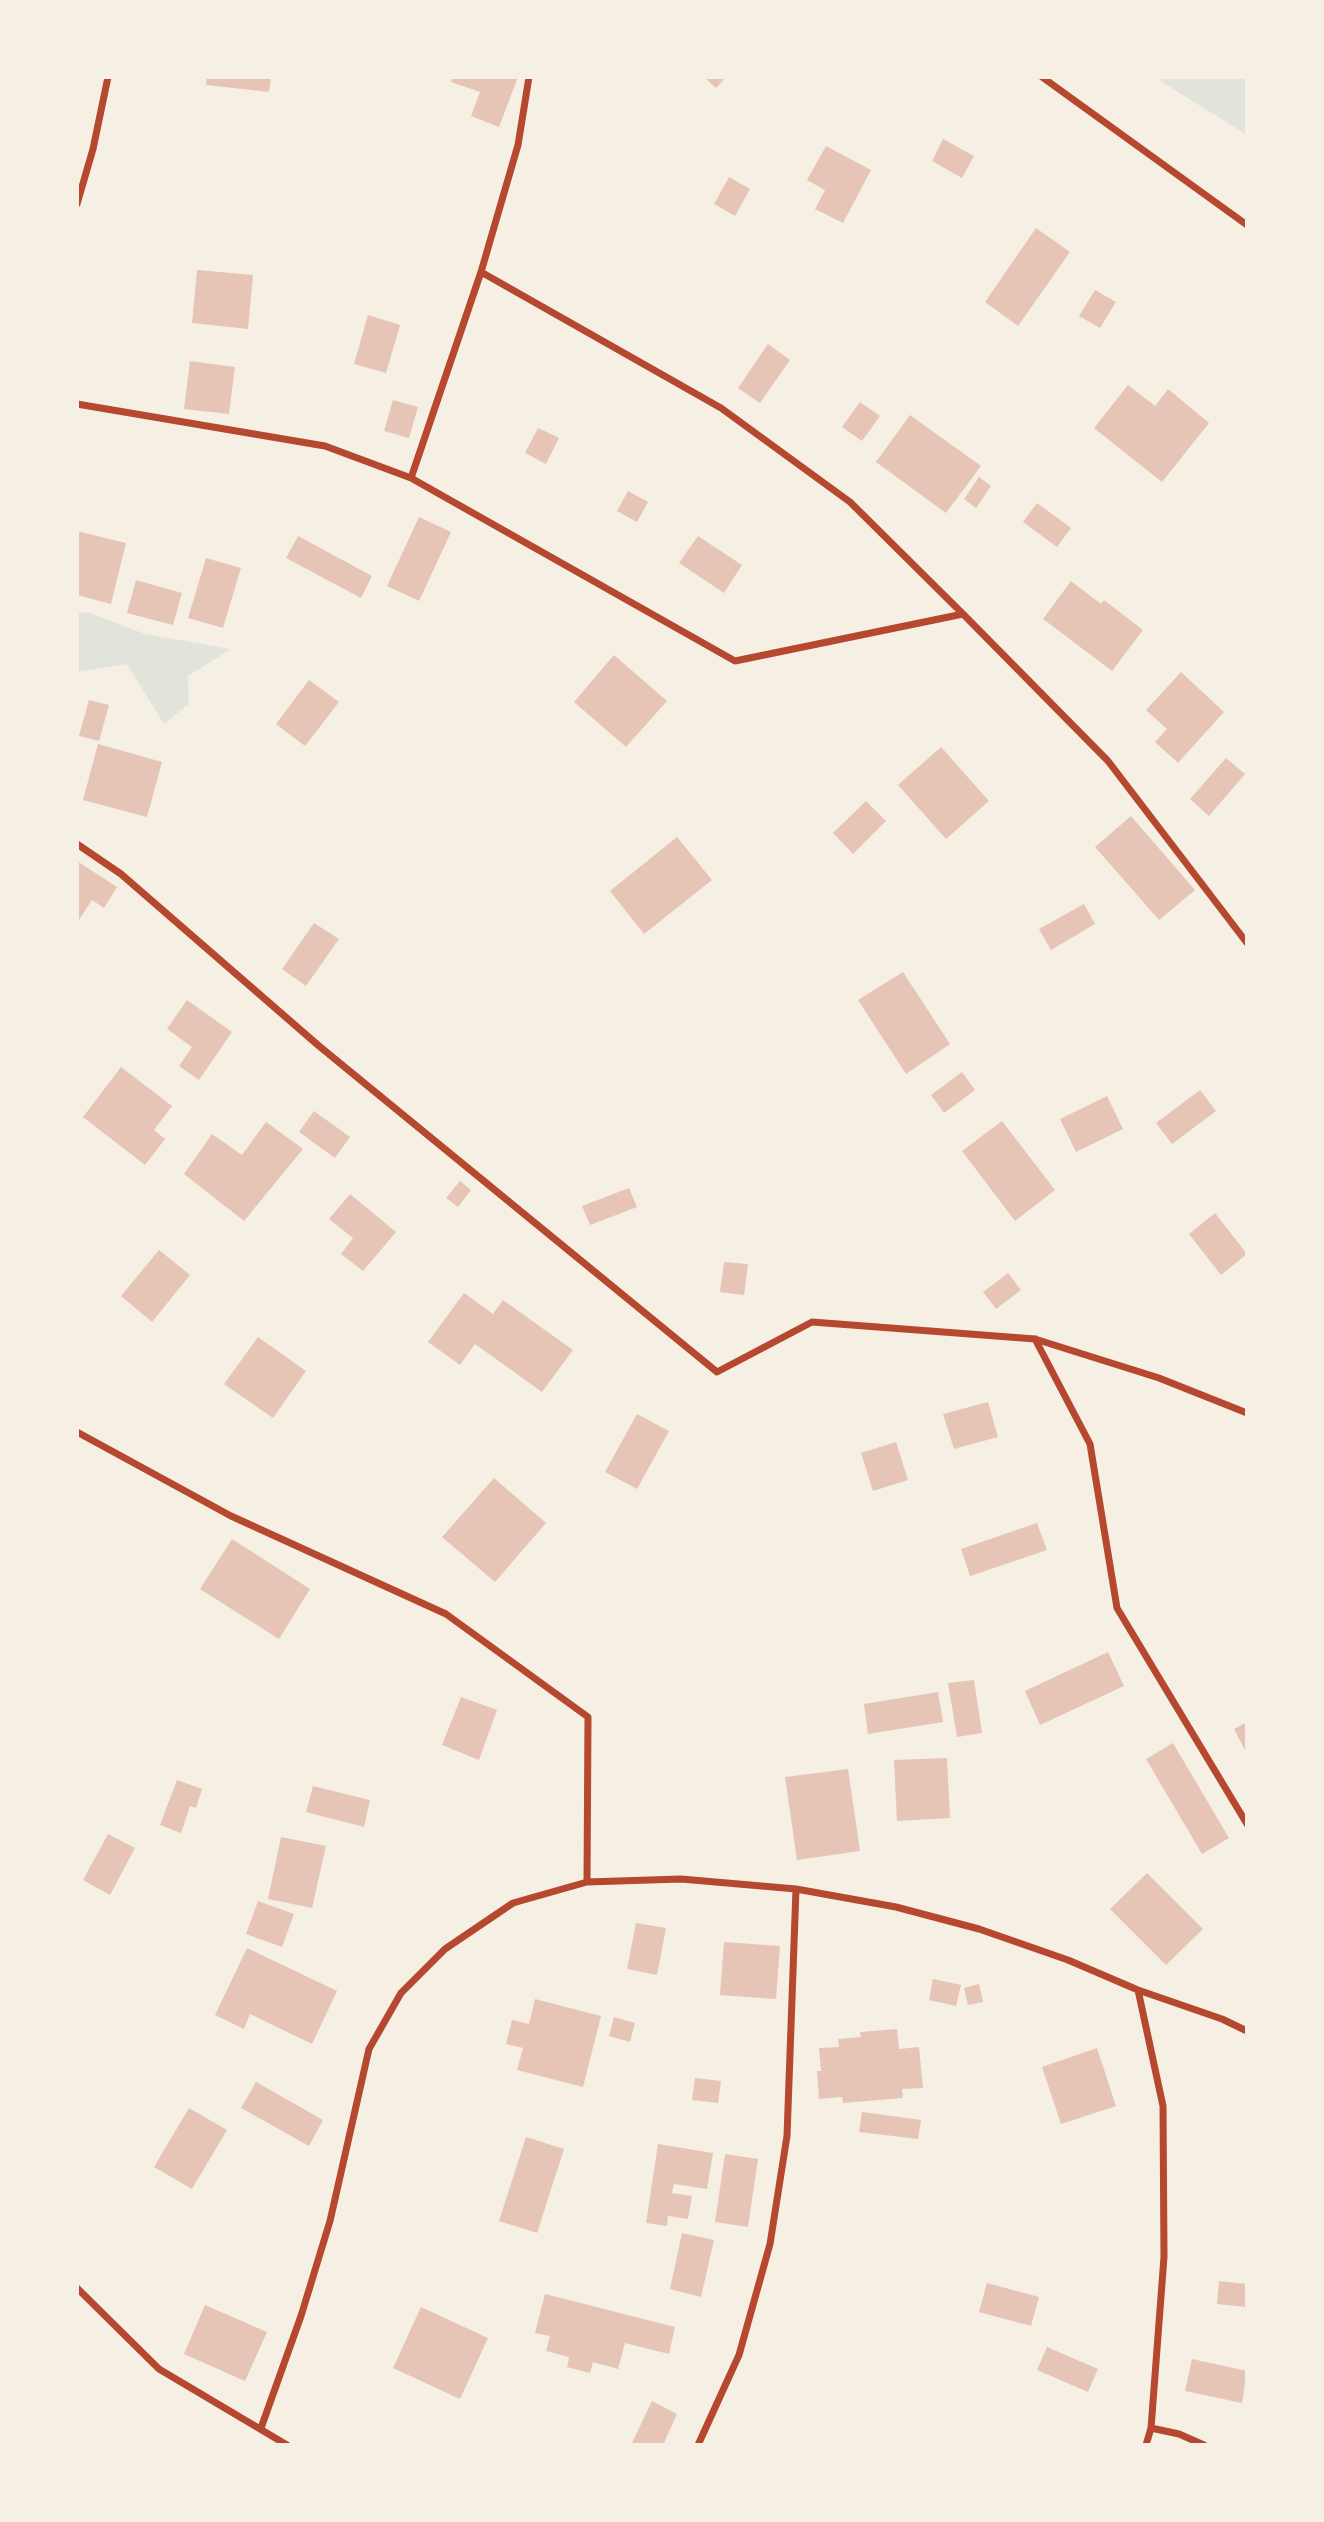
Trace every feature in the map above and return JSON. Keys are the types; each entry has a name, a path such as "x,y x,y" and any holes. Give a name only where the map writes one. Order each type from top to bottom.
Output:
{"street":[{"path":"77,204 93,149 108,77"},
{"path":"411,478 481,272 518,145 529,77"},
{"path":"1042,77 1247,225"},
{"path":"481,272 721,408 850,502 1108,761 1247,943"},
{"path":"77,404 325,446 411,478 735,661 963,614"},
{"path":"77,844 121,874 330,1055 717,1373 812,1322 1035,1339 1158,1378 1247,1413"},
{"path":"1035,1339 1090,1444 1117,1608 1247,1824"},
{"path":"77,1432 232,1516 446,1614 588,1717 587,1882"},
{"path":"261,2428 302,2316 330,2221 369,2049 401,1993 445,1948 513,1903 587,1882 681,1879 796,1889 896,1907 979,1929 1068,1960 1247,2031"},
{"path":"698,2445 739,2355 770,2244 787,2136 796,1889"},
{"path":"1138,1990 1163,2106 1164,2256 1151,2428 1146,2445"},
{"path":"77,2288 159,2370 287,2445"},
{"path":"1151,2428 1179,2434 1204,2445"}],"shaded area":[{"path":"1154,77 1247,77 1247,135"},
{"path":"77,612 90,613 145,634 231,649 188,676 189,704 164,724 127,664 77,672"}],"building":[{"path":"207,77 271,77 269,92 206,85"},
{"path":"453,77 518,77 499,127 471,116 480,92 451,82"},
{"path":"704,77 726,77 716,88"},
{"path":"943,139 974,156 962,178 932,161"},
{"path":"826,146 871,170 843,223 815,209 825,190 807,180"},
{"path":"729,177 750,189 735,216 714,204"},
{"path":"1036,228 1070,252 1018,326 985,302"},
{"path":"197,270 253,275 248,329 192,323"},
{"path":"1095,290 1116,302 1100,328 1079,316"},
{"path":"368,315 400,325 386,373 354,364"},
{"path":"768,344 790,360 760,403 738,388"},
{"path":"190,361 235,367 229,414 184,409"},
{"path":"1128,385 1155,406 1168,389 1209,423 1162,482 1094,428"},
{"path":"393,400 418,407 409,438 384,431"},
{"path":"860,402 880,416 862,441 842,427"},
{"path":"910,415 981,466 946,513 876,462"},
{"path":"538,428 559,438 546,464 525,453"},
{"path":"979,477 991,486 976,508 964,499"},
{"path":"628,491 648,502 637,522 617,511"},
{"path":"1037,503 1071,528 1057,547 1023,522"},
{"path":"419,517 451,532 419,601 387,586"},
{"path":"77,531 126,543 111,604 77,595"},
{"path":"298,536 372,576 361,598 286,558"},
{"path":"698,536 742,565 724,593 679,563"},
{"path":"206,558 241,568 223,628 188,618"},
{"path":"136,580 182,593 173,625 127,613"},
{"path":"1071,581 1101,604 1104,600 1143,630 1112,671 1043,619"},
{"path":"614,655 667,701 626,747 574,702"},
{"path":"1181,672 1224,712 1178,763 1155,742 1167,729 1146,710"},
{"path":"309,680 339,702 305,746 276,724"},
{"path":"89,700 109,705 99,741 79,736"},
{"path":"98,744 162,762 147,817 83,800"},
{"path":"941,747 989,801 946,839 898,785"},
{"path":"1226,758 1245,774 1209,816 1190,799"},
{"path":"866,801 886,821 853,854 833,833"},
{"path":"1131,816 1195,890 1159,920 1095,847"},
{"path":"677,837 712,880 644,934 610,891"},
{"path":"77,861 117,887 104,908 92,900 77,923"},
{"path":"1084,904 1095,924 1051,950 1039,929"},
{"path":"314,923 339,939 306,986 282,969"},
{"path":"903,972 950,1044 906,1074 858,1000"},
{"path":"187,1000 232,1032 199,1080 179,1066 192,1047 167,1029"},
{"path":"121,1067 172,1106 154,1130 165,1139 145,1165 83,1117"},
{"path":"962,1072 975,1090 944,1113 931,1095"},
{"path":"1200,1090 1216,1111 1172,1144 1156,1123"},
{"path":"1107,1096 1123,1129 1076,1152 1060,1119"},
{"path":"314,1111 350,1137 335,1158 299,1132"},
{"path":"1002,1121 1055,1190 1015,1221 962,1151"},
{"path":"266,1122 303,1149 244,1221 184,1174 212,1134 242,1155"},
{"path":"460,1181 471,1190 458,1207 446,1198"},
{"path":"629,1188 637,1207 590,1225 582,1206"},
{"path":"350,1194 396,1232 363,1271 341,1254 353,1238 329,1219"},
{"path":"1215,1213 1247,1254 1221,1275 1189,1234"},
{"path":"159,1250 190,1275 152,1322 121,1296"},
{"path":"724,1262 748,1264 744,1295 720,1292"},
{"path":"1008,1273 1021,1290 996,1309 983,1292"},
{"path":"464,1293 493,1314 503,1300 573,1350 542,1392 475,1344 460,1365 428,1342"},
{"path":"258,1337 306,1371 273,1418 224,1384"},
{"path":"988,1402 998,1437 954,1449 943,1414"},
{"path":"637,1414 669,1431 637,1489 605,1472"},
{"path":"896,1442 908,1480 873,1491 861,1453"},
{"path":"494,1478 546,1523 495,1582 442,1537"},
{"path":"1037,1523 1047,1550 970,1576 961,1549"},
{"path":"232,1539 310,1589 279,1639 200,1589"},
{"path":"1108,1652 1124,1686 1040,1725 1025,1691"},
{"path":"974,1680 982,1733 957,1737 948,1683"},
{"path":"938,1692 943,1722 868,1734 864,1704"},
{"path":"461,1697 497,1710 479,1760 442,1745"},
{"path":"1247,1722 1247,1754 1234,1729"},
{"path":"1173,1743 1229,1838 1202,1854 1146,1759"},
{"path":"947,1758 950,1818 897,1821 894,1760"},
{"path":"848,1769 860,1851 797,1860 785,1777"},
{"path":"177,1780 202,1789 196,1808 190,1806 181,1833 160,1825"},
{"path":"313,1786 370,1800 364,1827 306,1812"},
{"path":"108,1834 135,1848 110,1895 83,1880"},
{"path":"281,1837 326,1846 312,1908 268,1899"},
{"path":"1147,1873 1203,1929 1166,1965 1110,1909"},
{"path":"258,1901 294,1914 282,1947 246,1934"},
{"path":"636,1923 666,1928 657,1975 627,1969"},
{"path":"724,1942 780,1946 776,1999 720,1995"},
{"path":"247,1948 337,1991 312,2044 250,2014 244,2029 215,2015"},
{"path":"933,1979 961,1985 956,2006 929,2000"},
{"path":"979,1984 983,2002 968,2005 964,1988"},
{"path":"535,1999 601,2016 583,2087 517,2070 523,2048 506,2044 512,2020 529,2024"},
{"path":"614,2017 635,2023 630,2042 609,2036"},
{"path":"897,2029 899,2049 919,2047 923,2088 902,2089 903,2098 843,2103 842,2097 819,2099 819,2048 839,2047 838,2039 861,2037 860,2032"},
{"path":"1097,2048 1116,2106 1061,2124 1042,2067"},
{"path":"695,2078 721,2081 718,2103 692,2100"},
{"path":"256,2082 323,2120 309,2146 241,2108"},
{"path":"189,2108 227,2130 192,2189 154,2167"},
{"path":"862,2112 921,2120 918,2139 859,2132"},
{"path":"526,2137 564,2149 537,2233 499,2221"},
{"path":"658,2144 713,2153 707,2189 674,2184 672,2193 692,2196 688,2219 668,2216 667,2226 646,2223"},
{"path":"725,2154 758,2159 748,2227 715,2222"},
{"path":"682,2233 714,2240 701,2297 670,2289"},
{"path":"1219,2281 1247,2284 1245,2307 1217,2304"},
{"path":"987,2283 1039,2297 1031,2326 979,2312"},
{"path":"545,2294 675,2327 669,2354 625,2343 618,2369 593,2362 590,2373 567,2367 569,2357 546,2351 550,2336 535,2333"},
{"path":"205,2305 267,2332 245,2381 184,2354"},
{"path":"421,2307 488,2338 460,2399 393,2368"},
{"path":"1047,2347 1098,2369 1088,2392 1037,2370"},
{"path":"1192,2359 1247,2371 1242,2403 1185,2391"},
{"path":"652,2401 677,2414 663,2445 631,2445"}]}
